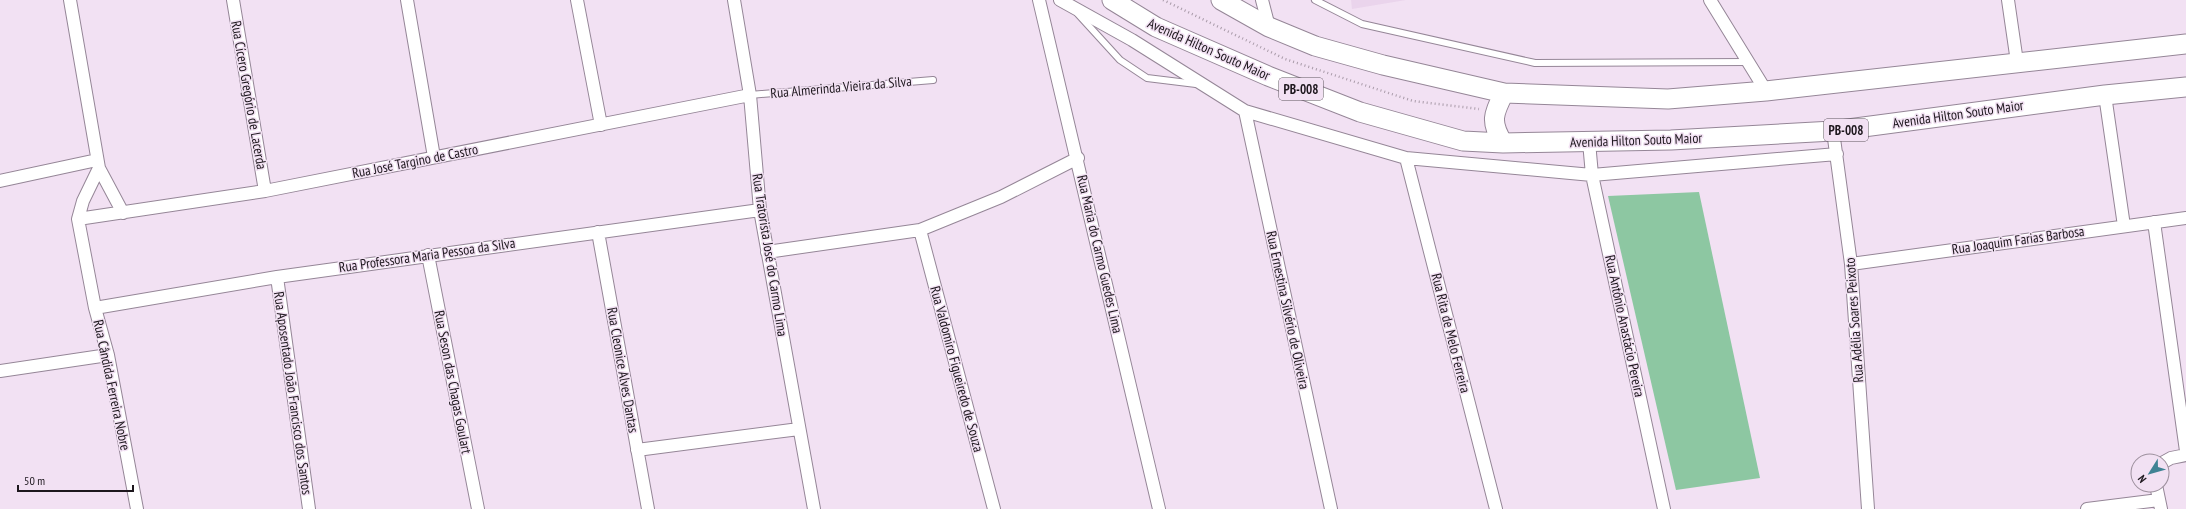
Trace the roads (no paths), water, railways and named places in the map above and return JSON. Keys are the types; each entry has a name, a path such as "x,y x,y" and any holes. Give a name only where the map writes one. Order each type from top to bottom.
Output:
{"main road":[{"name":"Avenida Hilton Souto Maior","path":"1112,0 1156,27 1268,76 1360,112 1463,141 1503,143 1671,140 1833,131 2105,94 2186,87"},
{"path":"1221,0 1269,27 1315,46 1383,65 1504,93 1668,99 1766,91 2186,44"},
{"path":"1503,143 1494,124 1497,107 1504,93"}],"street":[{"path":"70,0 98,164 123,213"},
{"name":"Rua Cícero Gregório de Lacerda","path":"233,0 265,191"},
{"path":"407,0 434,157"},
{"path":"577,0 601,125"},
{"name":"Rua Tratorista José do Carmo Lima","path":"734,0 750,95 760,210 814,509"},
{"name":"Rua Maria do Carmo Guedes Lima","path":"1040,0 1159,509"},
{"name":"Avenida Hilton Souto Maior","path":"1060,0 1132,40 1245,111 1406,158 1592,175 1837,154"},
{"path":"1262,0 1269,27"},
{"path":"1710,0 1766,91"},
{"path":"2008,0 2017,62"},
{"path":"2105,94 2124,226"},
{"name":"Rua José Targino de Castro","path":"78,218 123,213 265,191 750,95"},
{"name":"Rua Ernestina Silvério de Oliveira","path":"1245,111 1331,509"},
{"name":"Rua Adélia Soares Peixoto","path":"1833,131 1851,264 1868,509"},
{"name":"Rua Antônio Anastácio Pereira","path":"1588,142 1592,175 1664,509"},
{"path":"767,252 920,230 1001,196 1078,158"},
{"name":"Rua Rita de Melo Ferreira","path":"1406,158 1496,509"},
{"path":"0,180 98,164"},
{"path":"78,218 83,201 98,164"},
{"name":"Rua Professora Maria Pessoa da Silva","path":"95,308 277,277 760,210"},
{"name":"Rua Cândida Ferreira Nobre","path":"78,218 95,308 108,355 137,509"},
{"name":"Rua Joaquim Farias Barbosa","path":"1851,264 2186,218"},
{"path":"2154,222 2186,451"},
{"name":"Rua Valdomiro Figueiredo de Souza","path":"920,230 994,509"},
{"name":"Rua Cleonice Alves Dantas","path":"598,232 648,509"},
{"name":"Rua Seson das Chagas Goulart","path":"428,255 478,509"},
{"name":"Rua Aposentado João Francisco dos Santos","path":"277,277 309,509"},
{"path":"0,371 108,355"},
{"path":"637,450 800,429"},
{"path":"2170,459 2186,455"},
{"path":"2087,509 2160,504 2158,493"}],"lane":[{"path":"1315,0 1362,24 1535,63 1748,62"},
{"path":"1071,6 1120,60 1147,78 1204,85"},
{"name":"Rua Almerinda Vieira da Silva","path":"750,95 933,80"}]}
